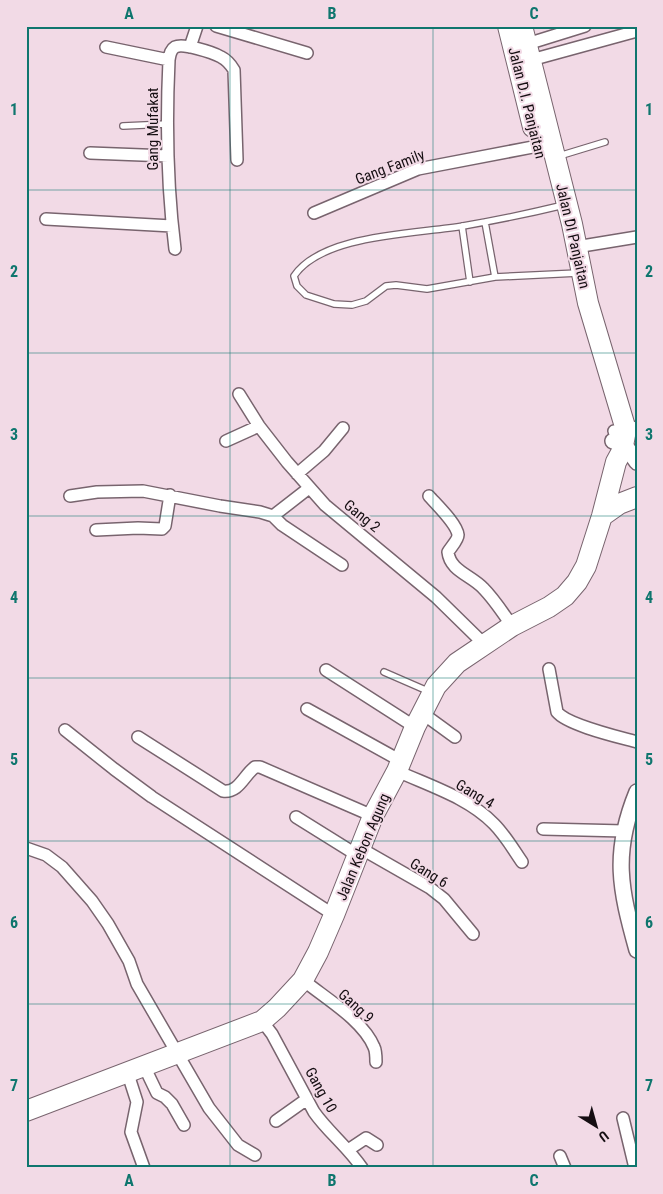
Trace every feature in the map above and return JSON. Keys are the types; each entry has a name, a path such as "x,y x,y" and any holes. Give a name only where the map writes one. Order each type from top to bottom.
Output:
{"highway":[{"name":"Jalan D.I. Panjaitan","path":"508,26 530,86 538,146 560,206 575,274"},
{"name":"Jalan DI Panjaitan","path":"527,43 530,86 554,158 560,206 576,247 575,274 588,303 622,439"},
{"name":"Jalan Kebon Agung","path":"26,1111 262,1020 277,1008 303,980 334,915 373,816 399,766 418,720 432,693 457,663 512,626 549,607 565,596 578,582 586,566 602,516 622,439"},
{"path":"602,516 620,504 637,498"}],"main road":[{"path":"622,439 637,462"},
{"path":"637,792 624,831 620,859 622,894 631,907 637,950"}],"street":[{"path":"190,47 197,26"},
{"path":"216,26 306,53"},
{"path":"527,43 585,26"},
{"path":"527,43 637,32"},
{"path":"106,47 169,60 170,52 173,48 178,46 190,47 221,57 230,63 234,70 237,160"},
{"name":"Gang Mufakat","path":"169,60 168,156 175,249"},
{"name":"Gang Family","path":"314,213 418,170 538,146"},
{"path":"90,152 168,156"},
{"path":"46,219 172,226"},
{"path":"576,247 637,237"},
{"name":"Gang 2","path":"239,394 259,426 297,474 337,517 436,597 484,644"},
{"path":"226,441 259,426"},
{"path":"297,474 324,451 343,428"},
{"path":"273,516 309,488"},
{"path":"70,496 97,492 143,491 273,516 282,525 342,565"},
{"path":"96,530 162,529 165,526 170,495"},
{"path":"429,496 451,521 458,533 458,537 448,552 449,558 461,573 471,577 485,590 512,626"},
{"path":"549,668 556,712 559,715 576,724 637,742"},
{"path":"326,670 418,720 455,737"},
{"name":"Gang 4","path":"307,709 399,766 482,813 495,825 522,862"},
{"path":"65,730 152,797 334,915"},
{"path":"138,737 223,791 233,790 238,787 250,771 255,767 260,767 373,816"},
{"name":"Gang 6","path":"296,817 358,852 430,888 457,909 473,934"},
{"path":"543,829 624,831"},
{"path":"26,848 46,855 62,867 92,901 108,924 129,961 137,984 209,1108 238,1145 255,1155"},
{"name":"Gang 9","path":"303,980 350,1016 365,1033 374,1048 376,1062"},
{"name":"Gang 10","path":"262,1020 272,1034 306,1099 322,1123 362,1168"},
{"path":"135,1068 156,1093 168,1098 184,1125"},
{"path":"135,1068 137,1102 131,1132 144,1168"},
{"path":"276,1121 306,1099"},
{"path":"623,1118 635,1168"},
{"path":"348,1150 366,1138 377,1145"},
{"path":"560,1156 564,1168"}],"lane":[{"path":"123,126 168,124"},
{"path":"554,158 605,142"},
{"path":"560,206 462,226 360,240 306,262 294,276 297,286 306,295 334,304 352,306 366,301 386,286 396,285 427,289 495,277 575,274"},
{"path":"485,222 495,277"},
{"path":"462,226 470,282"},
{"path":"384,672 432,693"}]}
